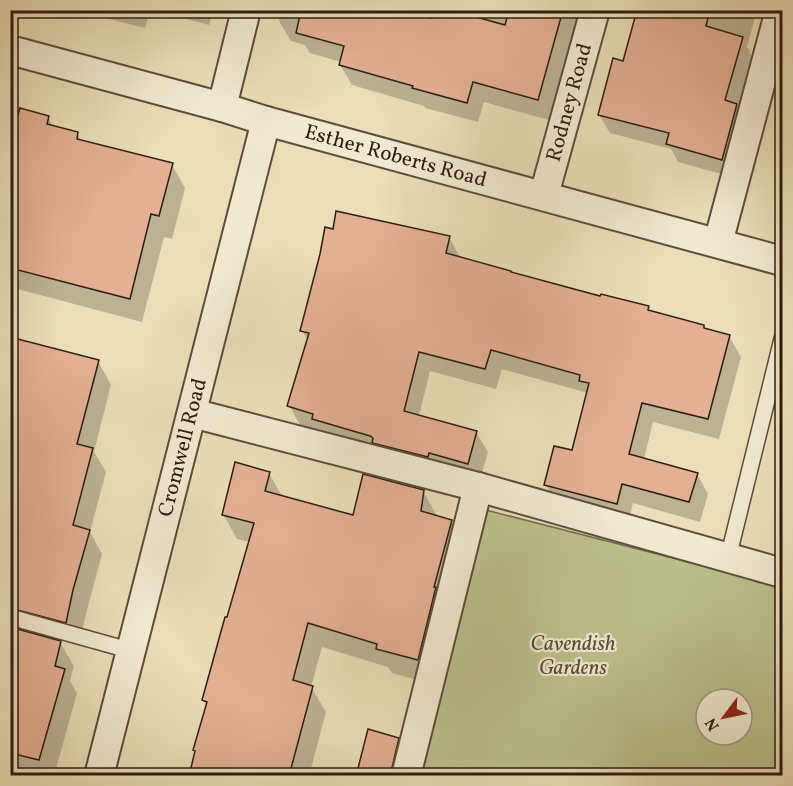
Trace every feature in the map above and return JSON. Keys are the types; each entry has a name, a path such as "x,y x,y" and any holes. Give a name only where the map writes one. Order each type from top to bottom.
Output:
{"street":[{"path":"222,107 246,10"},
{"name":"Rodney Road","path":"544,195 595,10"},
{"path":"718,243 780,10"},
{"name":"Esther Roberts Road","path":"10,50 783,261"},
{"name":"Cromwell Road","path":"99,776 266,121"},
{"path":"192,413 478,487 783,573"},
{"path":"406,776 478,487"}],"lane":[{"path":"728,558 783,339"},
{"path":"10,617 132,651"}],"green space":[{"name":"Cavendish Gardens","path":"486,510 782,586 782,775 419,776"}],"building":[{"path":"301,10 400,10 431,18 433,10 451,10 505,25 509,10 563,10 538,100 473,82 467,103 339,65 344,46 296,33"},
{"path":"637,10 710,10 706,26 743,37 725,100 737,104 722,160 666,144 669,133 598,115 613,58 623,61"},
{"path":"20,108 49,116 47,124 78,132 77,139 173,163 159,216 151,214 130,299 10,268 10,143"},
{"path":"336,211 450,236 446,253 600,296 601,294 649,306 648,310 704,325 704,328 730,335 708,419 642,403 629,454 698,473 689,502 622,484 617,504 544,485 554,446 572,450 589,383 579,381 580,375 491,350 485,369 419,352 404,411 477,431 468,464 429,453 428,457 372,443 373,438 370,436 312,419 313,414 287,406 309,333 300,331 325,227 333,229"},
{"path":"10,337 99,360 77,444 93,448 73,525 90,530 66,623 10,608"},
{"path":"235,462 270,472 265,491 353,515 363,474 424,490 421,511 452,520 418,660 376,649 377,644 308,623 293,680 313,686 289,776 189,776 195,751 193,750 207,702 202,700 254,523 222,515"},
{"path":"10,627 61,641 55,666 65,669 39,760 10,753"},
{"path":"368,729 399,738 390,776 356,776"}]}
